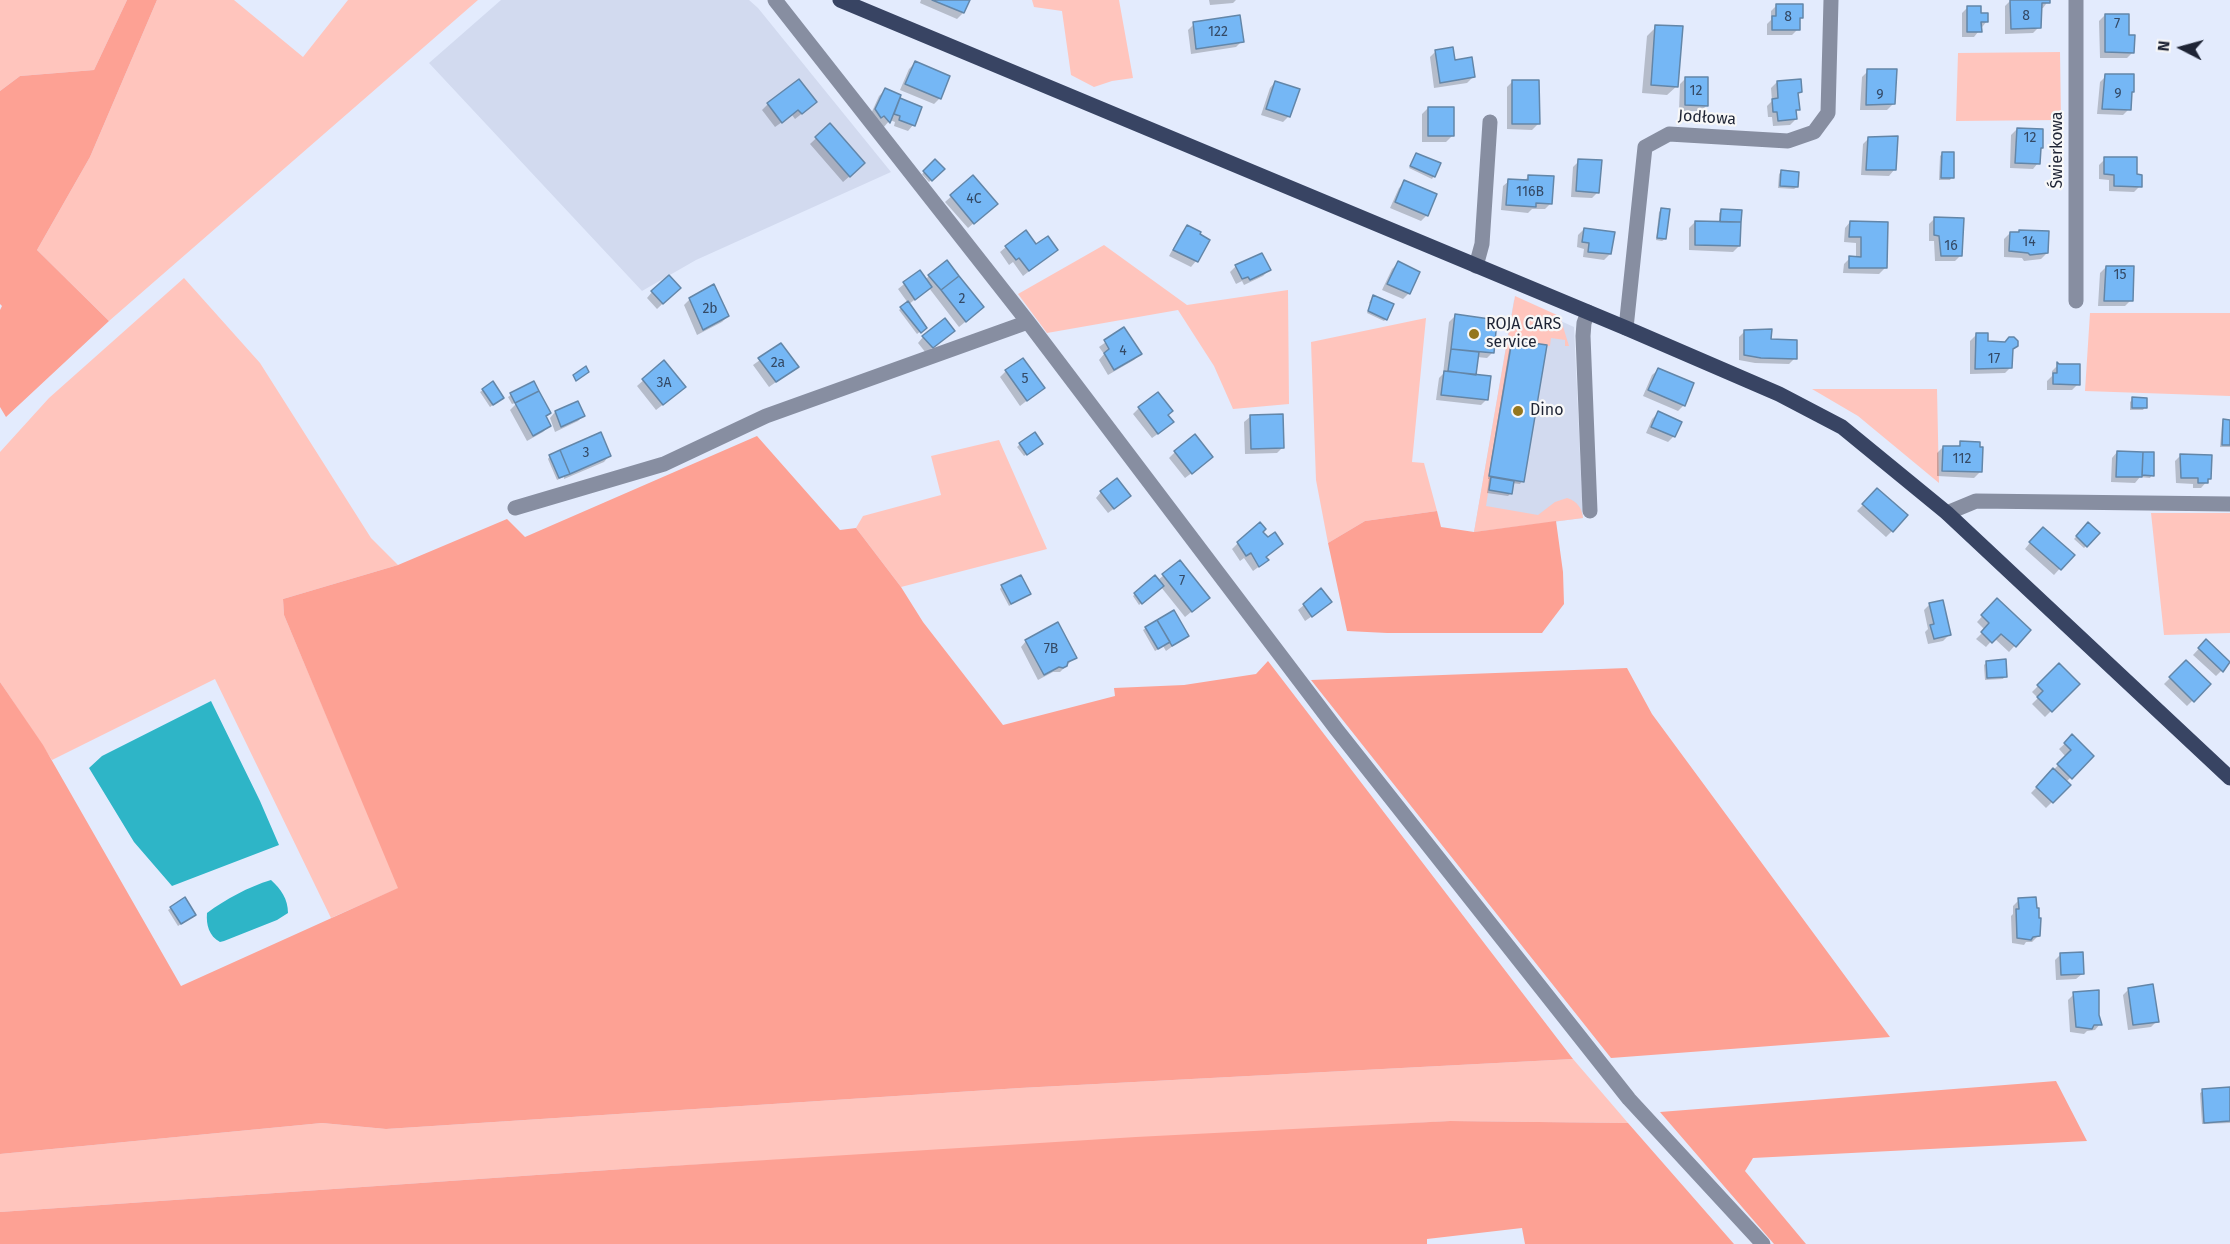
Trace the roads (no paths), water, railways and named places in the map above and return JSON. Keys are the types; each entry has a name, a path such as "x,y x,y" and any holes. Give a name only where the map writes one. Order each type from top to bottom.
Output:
{"main road":[{"path":"840,0 1626,328 1779,394 1842,427 1947,513 2230,778"}],"street":[{"path":"775,0 1029,322 1337,730 1614,1081 1763,1244"},
{"name":"Jodłowa","path":"1626,328 1645,147 1669,134 1788,141 1814,132 1828,113 1831,0"},
{"name":"Świerkowa","path":"2076,0 2076,301"},
{"path":"1476,266 1482,244 1490,122"},
{"path":"1588,312 1584,322 1583,336 1590,511"},
{"path":"514,508 664,464 766,416 1029,322"},
{"path":"1947,513 1976,501 2230,504"}],"water":[{"path":"211,701 279,845 172,886 134,842 89,768 102,756"},
{"path":"271,880 283,895 288,913 277,920 224,941 220,942 213,937 207,922 207,913 238,894"}],"place":[{"name":"ROJA CARS service","path":"1474,334"},
{"name":"Dino","path":"1518,411"}]}
